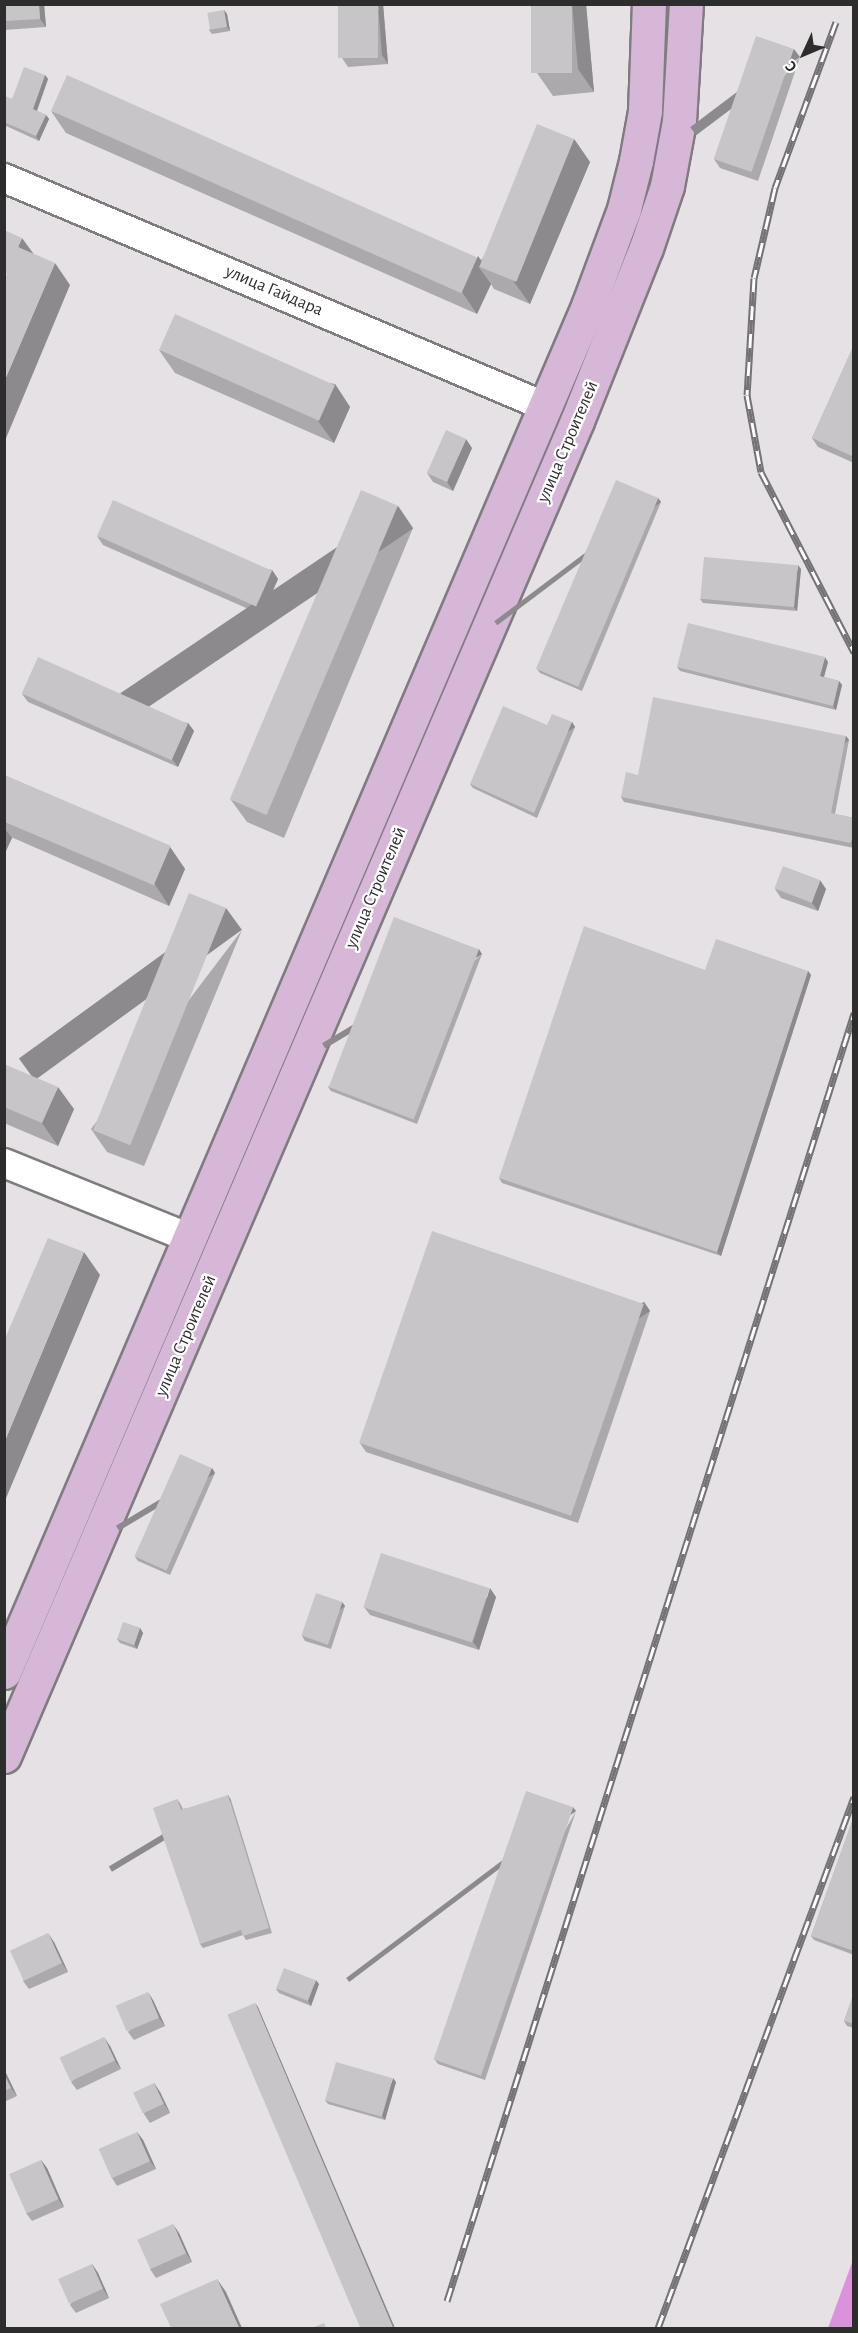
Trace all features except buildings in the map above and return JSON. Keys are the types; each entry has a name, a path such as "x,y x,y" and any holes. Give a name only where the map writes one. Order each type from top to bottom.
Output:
{"main road":[{"name":"улица Строителей","path":"4,1756 14,1678 50,1567 192,1239 390,767 588,306 624,209 645,111 650,4"},
{"name":"улица Строителей","path":"14,1678 81,1580 577,421 667,186 680,121 686,4"},
{"path":"544,406 577,421"},
{"path":"390,767 422,780"},
{"path":"192,1239 222,1252"},
{"path":"50,1567 81,1580"}],"street":[{"name":"улица Гайдара","path":"4,178 544,406"},
{"path":"4,1163 192,1239"}],"shaded area":[{"path":"853,2260 853,2328 828,2328"}],"railway":[{"path":"836,22 775,188 754,278 747,395 761,472 854,652"},
{"path":"447,2301 854,1013"},
{"path":"658,2328 854,1797"}]}
